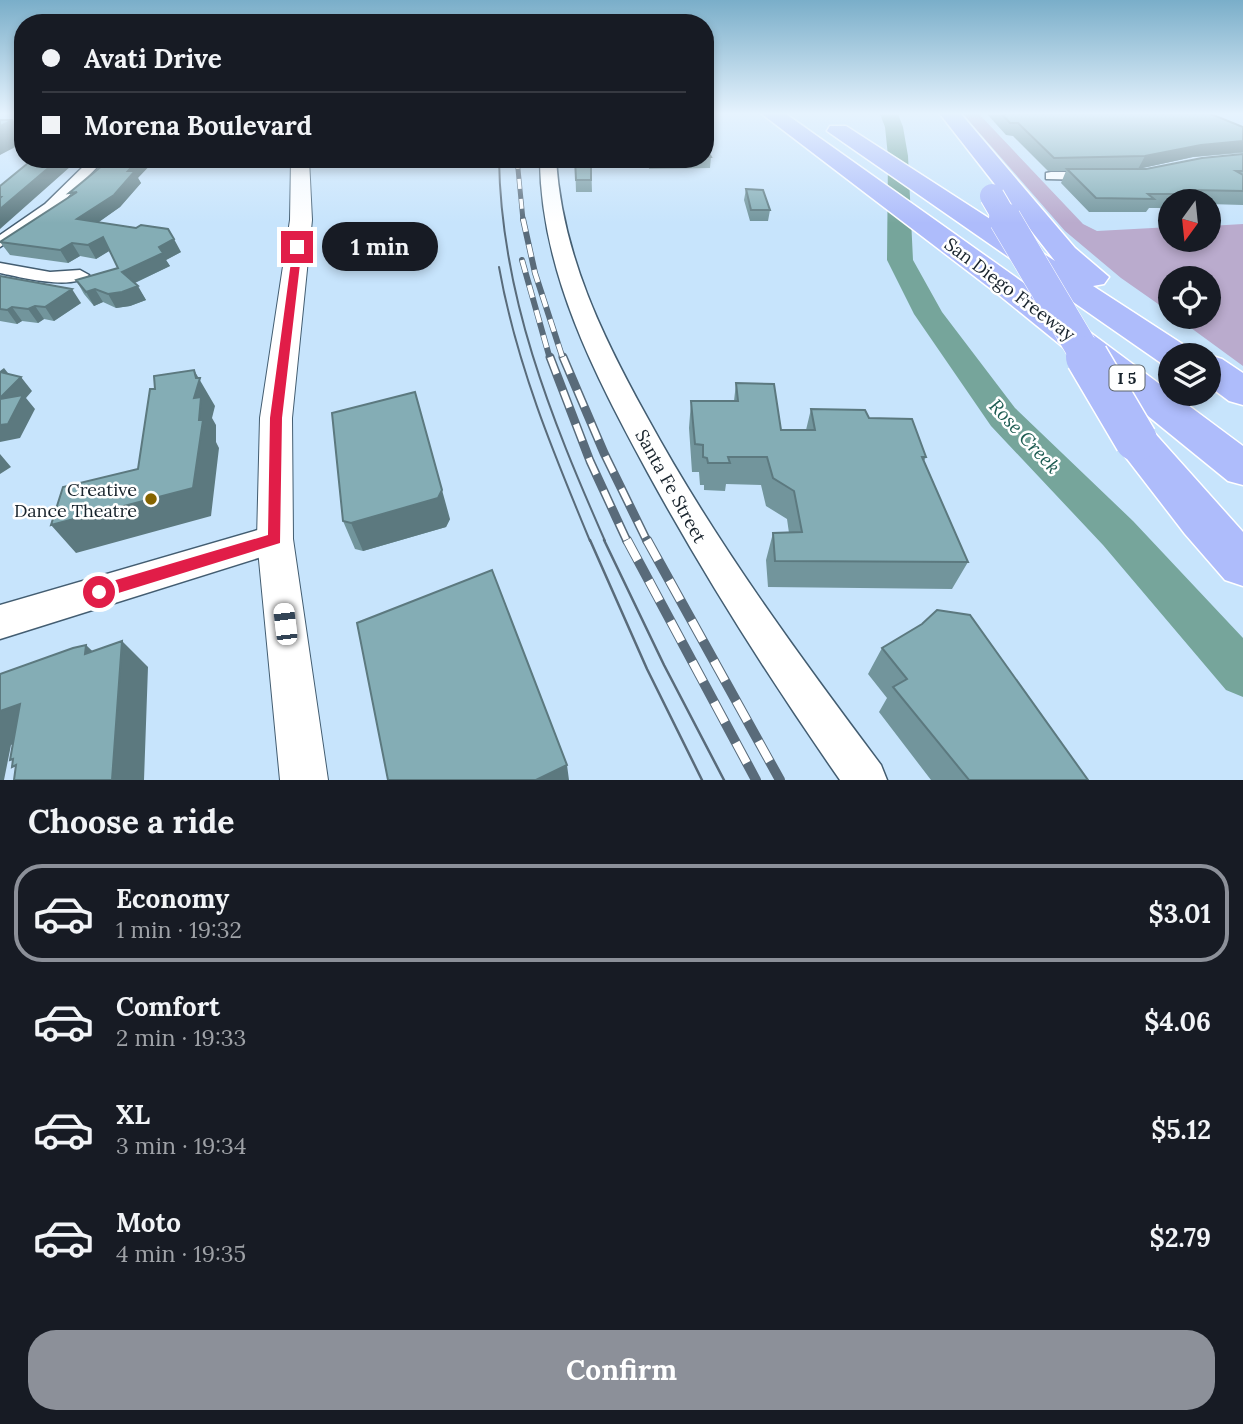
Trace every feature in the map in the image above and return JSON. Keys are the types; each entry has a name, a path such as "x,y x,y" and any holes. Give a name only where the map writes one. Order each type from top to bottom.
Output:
{"highway":[{"name":"San Diego Freeway","path":"823,150 1010,288 1243,469"},
{"name":"San Diego Freeway","path":"867,150 1158,344"},
{"path":"959,150 992,196 1136,440 1202,522 1243,565"},
{"path":"980,150 1064,254 1179,343"},
{"path":"1221,375 1243,391"},
{"path":"1221,387 1243,402"}],"main road":[{"path":"300,168 300,220 276,418 275,539 304,780"}],"street":[{"path":"0,242 50,207 90,168"},
{"name":"Santa Fe Street","path":"548,168 550,198 565,267 606,365 647,445 731,588 781,663 866,780"},
{"path":"1051,176 1114,176"},
{"path":"0,268 50,277 80,275"},
{"path":"0,622 275,539"}],"shaded area":[{"path":"995,150 1013,150 1083,224 1097,231 1158,228 1158,252 1222,252 1222,225 1243,224 1243,366 1221,350 1221,343 1212,343 1192,329 1221,329 1221,266 1158,266 1158,304 1121,278 1065,231"}],"building":[{"path":"1046,150 1174,150 1145,156 1054,158"},
{"path":"1243,154 1243,171 1236,171 1243,175 1243,191 1158,189 1158,194 1148,194 1154,199 1096,198 1067,169 1146,169 1202,158"},
{"path":"22,168 48,168 0,209 0,186"},
{"path":"99,168 131,168 128,171 135,171 114,195 77,219 136,228 141,225 168,229 174,239 159,247 163,253 122,272 138,286 108,294 95,289 86,292 76,280 118,268 103,237 88,245 72,243 60,250 0,242 77,192 69,193"},
{"path":"575,168 591,168 591,180 576,180"},
{"path":"746,189 763,190 770,210 751,210"},
{"path":"0,276 72,289 45,307 0,309"},
{"path":"194,370 196,378 200,378 194,398 201,397 199,420 203,420 193,488 51,525 63,487 138,469 150,389 155,389 154,376"},
{"path":"0,372 21,377 0,398"},
{"path":"736,383 774,384 781,430 815,430 811,409 865,410 869,418 912,419 926,457 922,457 968,562 775,561 773,533 802,532 794,491 773,478 767,457 728,457 730,463 708,463 707,458 703,457 703,445 695,444 691,401 738,401"},
{"path":"415,392 442,490 438,498 351,523 343,521 332,413"},
{"path":"23,395 8,424 0,425 0,399"},
{"path":"492,570 567,765 536,780 388,780 357,623"},
{"path":"937,610 970,615 1088,780 969,780 893,687 907,679 882,648 922,624"},
{"path":"122,641 112,780 14,780 16,765 12,767 13,759 10,760 20,704 0,711 0,674 73,648 86,645 85,654"}],"waterway":[{"name":"Rose Creek","path":"897,150 900,260 929,314 1003,417 1118,533 1243,673"}],"tram line":[{"path":"500,168 509,259 532,355 566,449 605,541"},
{"path":"499,267 506,303 526,372 549,441 590,541"},
{"path":"590,540 647,669 702,780"},
{"path":"604,540 664,665 724,780"}],"railway":[{"path":"518,168 523,220"},
{"path":"523,219 535,273 563,359"},
{"path":"522,260 550,359"},
{"path":"550,357 590,461 627,541"},
{"path":"563,357 604,453 647,541"},
{"path":"627,540 756,780"},
{"path":"647,540 780,780"}],"place":[{"name":"Creative Dance Theatre","path":"151,499"}],"route":[{"path":"99,592 275,539 276,418 297,247"}]}
